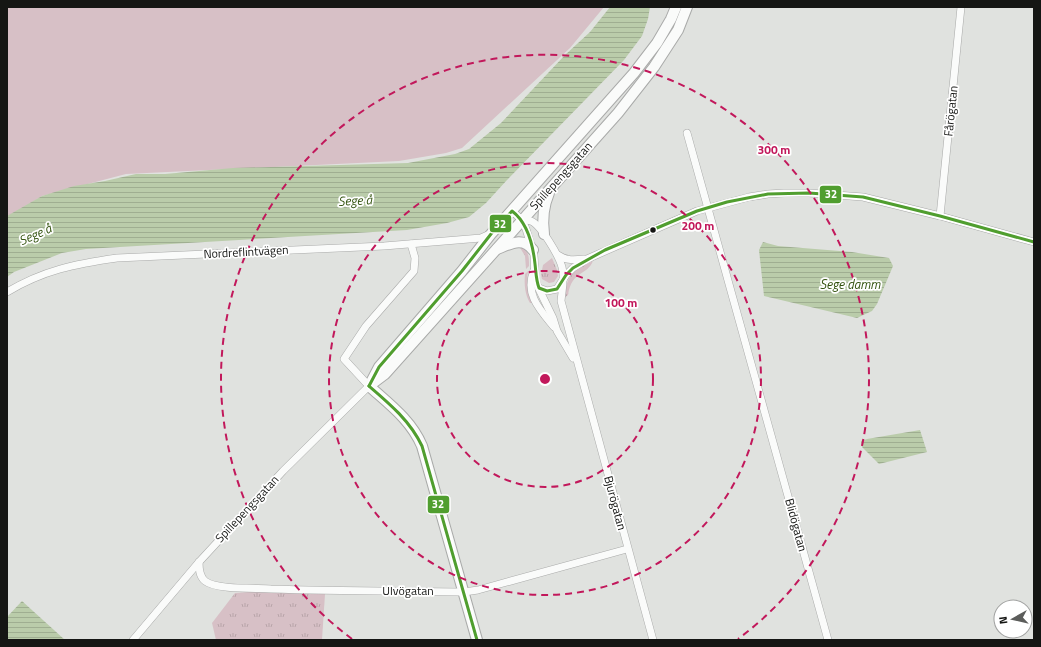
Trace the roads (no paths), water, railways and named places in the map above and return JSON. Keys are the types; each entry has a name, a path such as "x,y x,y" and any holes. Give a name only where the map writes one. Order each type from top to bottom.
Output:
{"street":[{"name":"Spillepengsgatan","path":"369,386 378,367 462,271 491,234 634,73 657,43 676,7"},
{"name":"Spillepengsgatan","path":"133,640 199,562 283,471 369,386 385,374 601,132 654,66 678,30 687,7"},
{"name":"Fårögatan","path":"940,216 962,7"},
{"name":"Blidögatan","path":"687,133 828,640"},
{"path":"544,234 542,217 544,206 553,185"},
{"path":"539,288 547,291 558,289 566,275 573,268 587,259 689,214 707,207 768,194 810,193 863,197 940,216 1034,242"},
{"name":"Bjurögatan","path":"512,211 522,220 533,250 535,277 553,318 557,331"},
{"name":"Bjurögatan","path":"522,220 530,220 534,222 558,255 562,267 561,301 627,549 653,640"},
{"name":"Nordreflintvägen","path":"7,292 48,272 78,264 117,258 411,244 481,238 491,234"},
{"path":"496,250 516,242 525,243 533,250"},
{"path":"411,244 416,258 414,271 366,326 344,359 369,386 398,411 417,435 428,465 477,640"},
{"path":"558,255 562,258 574,260 587,259"},
{"name":"Bjurögatan","path":"535,266 530,282 533,299 557,331 578,367"},
{"name":"Ulvögatan","path":"199,562 200,573 205,581 213,585 227,587 332,591 464,592 478,590 627,549"}],"water":[{"name":"Sege å","path":"610,7 650,7 648,19 642,36 624,60 486,203 469,217 447,223 407,230 86,249 62,253 14,272 7,277 7,216 42,196 74,186 136,174 165,174 233,168 408,163 455,154 469,149 501,123 565,55 590,32"},
{"name":"Sege damm","path":"763,242 778,246 852,252 889,258 893,266 877,304 872,311 857,318 764,296 759,250"},
{"path":"920,430 927,452 879,464 862,447 861,441 867,439"},
{"path":"22,601 65,640 7,639 7,617"}]}
